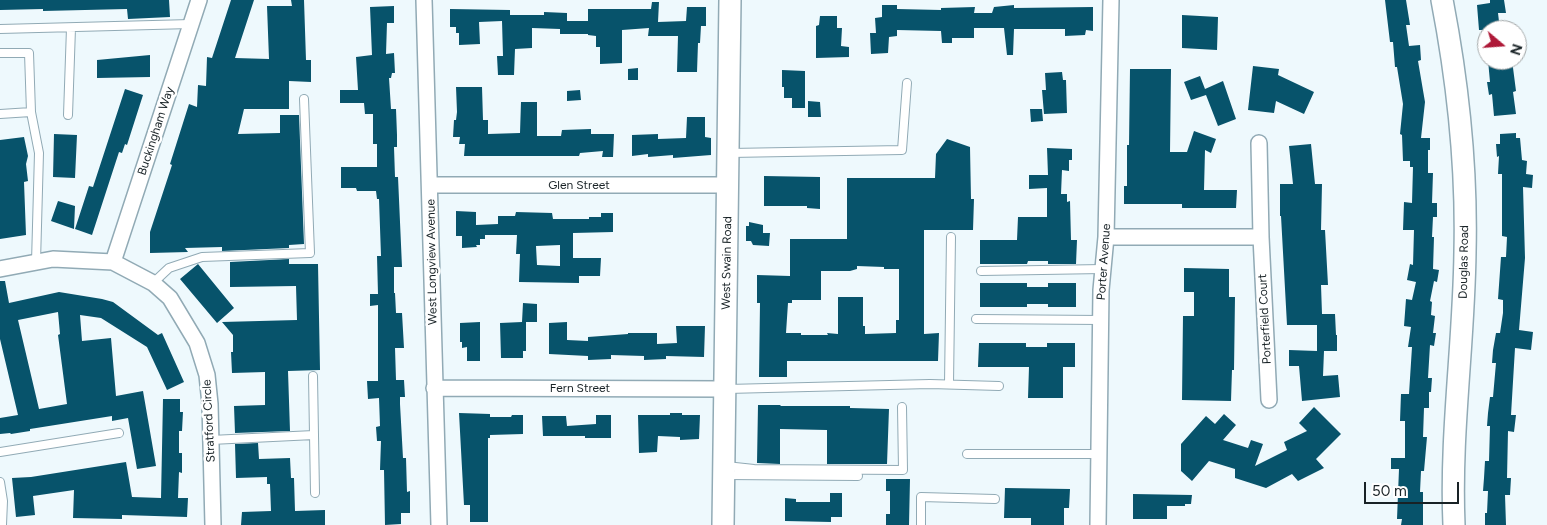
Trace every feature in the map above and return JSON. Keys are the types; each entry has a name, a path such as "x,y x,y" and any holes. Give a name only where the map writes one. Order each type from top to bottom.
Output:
{"street":[{"name":"Buckingham Way","path":"113,262 199,0"},
{"name":"West Longview Avenue","path":"424,0 439,525"},
{"name":"West Swain Road","path":"724,525 730,0"},
{"name":"Porter Avenue","path":"1098,525 1101,290 1106,237 1111,0"},
{"name":"Douglas Road","path":"1442,0 1450,42 1458,107 1465,207 1463,307 1454,452 1454,525"},
{"name":"Porterfield Court","path":"1260,143 1261,237 1269,400"},
{"name":"Glen Street","path":"430,185 728,185"},
{"path":"1106,237 1261,237"},
{"name":"Stratford Circle","path":"0,269 65,259 113,262 153,283 170,298 189,328 203,359 207,375 213,525"},
{"name":"Fern Street","path":"434,388 725,389"}],"lane":[{"path":"0,29 191,24"},
{"path":"68,115 71,28"},
{"path":"0,53 29,53 31,112 39,153 36,262"},
{"path":"728,153 902,150 907,84"},
{"path":"153,283 169,268 202,257 310,253 304,99"},
{"path":"0,114 31,112"},
{"path":"950,384 951,237"},
{"path":"981,270 1103,269"},
{"path":"976,319 1101,320"},
{"path":"313,376 315,493"},
{"path":"725,389 950,384 999,386"},
{"path":"724,470 903,470 902,407"},
{"path":"0,452 119,433"},
{"path":"211,440 314,435"},
{"path":"967,454 1099,454"},
{"path":"724,470 858,476"},
{"path":"0,482 2,525"},
{"path":"922,525 922,496 995,500"}],"building":[{"path":"0,0 169,0 170,17 128,19 127,9 0,10"},
{"path":"231,0 254,0 235,58 269,59 267,6 292,6 291,0 304,0 306,60 311,60 311,82 289,81 289,109 244,109 238,134 280,133 280,115 299,115 304,244 289,245 289,248 222,251 222,247 185,248 188,252 150,253 150,232 172,165 170,164 189,104 197,107 198,85 206,86 207,57 212,58"},
{"path":"1385,0 1406,0 1410,25 1406,25 1409,46 1420,45 1421,60 1418,61 1425,102 1421,138 1430,138 1428,173 1433,173 1432,203 1437,203 1437,217 1433,217 1432,237 1434,237 1433,269 1439,270 1437,282 1434,281 1430,301 1432,302 1431,315 1435,316 1433,333 1436,333 1434,346 1430,345 1428,378 1432,378 1431,392 1429,392 1429,408 1424,408 1423,437 1427,437 1424,471 1421,471 1420,492 1423,492 1423,525 1401,525 1402,519 1397,519 1399,469 1391,469 1391,458 1405,458 1405,421 1400,421 1401,394 1409,394 1412,347 1408,347 1411,327 1404,326 1406,299 1412,300 1416,282 1407,280 1410,264 1413,265 1414,230 1403,230 1404,202 1412,203 1413,167 1410,167 1410,161 1403,161 1402,135 1400,134 1403,104 1397,67 1395,67 1393,42 1390,42"},
{"path":"1490,0 1504,0 1506,13 1498,13 1499,20 1478,20 1477,5 1490,3"},
{"path":"652,2 659,2 658,22 686,21 687,7 706,7 706,26 701,26 700,43 698,43 697,72 677,72 678,36 648,36 649,28 622,30 622,63 600,64 600,47 596,47 596,36 588,34 560,34 560,29 532,28 532,48 515,49 514,75 498,75 497,56 503,56 502,21 479,22 480,44 459,45 459,33 456,33 456,27 450,27 450,9 510,10 510,15 544,15 544,12 567,13 567,21 588,21 588,9 651,9"},
{"path":"882,5 897,5 897,9 941,10 941,8 975,7 974,13 992,13 994,7 1014,5 1014,8 1093,7 1093,31 1086,30 1085,35 1065,36 1065,29 1014,29 1013,55 1007,55 1004,28 974,28 974,38 952,38 952,43 942,43 941,31 897,30 897,36 889,37 888,53 871,54 870,33 876,33 875,18 882,17"},
{"path":"394,6 394,23 387,23 386,54 394,53 395,73 392,73 391,78 389,78 391,109 396,109 397,147 394,147 395,177 398,177 402,267 394,267 396,313 402,313 404,348 395,348 396,380 404,380 405,397 400,397 400,404 403,458 406,458 407,492 410,491 410,513 401,513 401,524 385,525 384,470 380,470 381,441 377,441 376,427 380,426 379,398 368,399 367,381 378,381 378,305 370,306 370,294 378,294 377,256 381,256 379,199 377,199 376,191 357,191 356,188 341,188 341,167 377,167 377,144 373,144 373,114 365,114 364,103 340,103 340,90 358,90 356,57 372,55 370,7"},
{"path":"1182,15 1218,17 1217,50 1182,48"},
{"path":"820,16 837,16 837,28 842,28 841,46 849,47 849,57 816,58 816,26 819,25"},
{"path":"150,55 150,77 97,78 97,60"},
{"path":"1253,66 1279,69 1278,75 1314,92 1304,114 1276,101 1274,113 1248,110"},
{"path":"638,68 638,80 628,80 628,69"},
{"path":"1130,69 1171,69 1170,152 1187,152 1194,131 1216,139 1211,153 1205,150 1204,190 1237,190 1236,208 1182,208 1182,204 1124,204 1124,186 1127,186 1127,145 1129,145"},
{"path":"782,70 805,71 805,108 792,108 792,98 784,98"},
{"path":"1489,70 1513,70 1516,91 1513,92 1516,114 1494,116 1492,94 1489,95 1487,82 1490,82"},
{"path":"1062,72 1063,80 1066,80 1067,113 1044,114 1042,90 1046,90 1045,73"},
{"path":"1200,76 1205,89 1223,81 1236,119 1218,126 1206,95 1191,100 1184,82"},
{"path":"456,87 482,87 483,120 488,120 488,134 520,133 521,102 537,102 537,136 561,136 562,130 591,129 591,134 614,134 613,157 602,157 603,151 580,153 579,156 464,156 465,144 459,144 460,137 453,137 454,120 456,120 457,112"},
{"path":"125,89 143,95 127,145 125,144 122,153 119,152 92,235 75,229 89,186 93,187"},
{"path":"580,90 581,100 567,101 567,91"},
{"path":"808,101 820,102 821,117 808,117"},
{"path":"1030,109 1042,109 1043,121 1031,122"},
{"path":"687,117 705,117 705,137 711,138 711,155 673,158 673,155 648,157 648,154 632,156 632,135 658,134 658,139 686,138"},
{"path":"1516,133 1516,138 1520,138 1522,160 1527,161 1526,174 1533,175 1532,188 1523,187 1525,258 1519,330 1533,332 1531,350 1515,348 1511,415 1516,415 1514,432 1508,431 1507,478 1511,478 1510,495 1505,495 1506,525 1485,525 1488,491 1483,491 1485,461 1489,461 1490,426 1487,426 1490,397 1493,397 1496,363 1492,363 1493,350 1496,333 1500,333 1503,313 1503,300 1498,299 1501,257 1506,257 1507,237 1502,236 1502,174 1498,174 1499,156 1497,157 1496,144 1500,144 1500,134"},
{"path":"54,134 77,135 75,178 53,177"},
{"path":"24,137 28,156 26,164 28,181 24,182 26,235 0,239 0,140"},
{"path":"947,139 970,147 971,199 974,199 973,230 924,230 924,334 939,333 938,361 787,361 787,377 759,377 760,303 757,303 757,275 790,276 790,239 847,239 847,178 935,178 936,154","holes":["857,266 884,267 884,269 899,269 899,320 896,320 896,333 865,334 865,326 863,326 863,297 838,297 838,334 801,335 801,333 786,333 788,303 792,303 792,300 821,300 821,271 850,271 857,269"]},
{"path":"1311,144 1315,184 1322,184 1321,230 1325,230 1328,285 1321,285 1322,314 1335,314 1337,335 1337,351 1324,351 1323,376 1338,375 1340,397 1302,401 1299,366 1289,366 1289,350 1317,351 1317,325 1287,325 1280,216 1280,184 1293,184 1289,146"},
{"path":"1047,148 1072,149 1069,171 1062,170 1061,194 1067,194 1067,202 1070,201 1071,240 1077,240 1076,264 1048,264 1048,261 1028,261 1027,264 980,264 980,240 1017,240 1018,217 1047,217 1047,188 1029,189 1029,175 1048,175"},
{"path":"764,176 820,177 820,209 807,208 807,206 764,206"},
{"path":"58,201 75,206 74,229 51,221"},
{"path":"456,211 476,212 476,225 498,224 498,216 515,216 516,212 552,213 553,219 589,219 589,217 601,217 601,213 613,213 613,232 573,233 573,258 601,258 600,276 579,276 579,283 519,282 520,254 516,254 517,235 485,235 485,239 480,239 480,245 476,245 477,247 462,248 462,236 456,236","holes":["560,245 560,266 537,265 536,246"]},
{"path":"749,222 763,225 763,233 770,233 769,246 753,245 751,241 746,241 746,226 749,226"},
{"path":"289,259 289,264 318,264 320,370 288,371 290,431 235,433 234,406 265,405 265,372 232,373 231,352 233,352 233,335 222,322 297,320 296,286 230,287 230,262"},
{"path":"198,264 234,308 217,323 180,279"},
{"path":"1184,268 1229,269 1229,297 1235,297 1234,370 1232,370 1231,401 1182,400 1183,316 1194,316 1194,292 1184,292"},
{"path":"0,281 5,281 9,303 59,292 102,299 113,302 158,335 162,333 184,382 167,390 147,347 101,318 80,315 82,341 111,338 116,396 143,391 156,466 137,469 128,418 112,421 112,416 30,429 30,431 0,434 0,418 18,415 0,339","holes":["58,312 60,334 58,335 67,404 39,409 18,320"]},
{"path":"980,283 1027,283 1027,287 1048,287 1048,283 1076,283 1076,307 1048,307 1048,304 1027,304 1027,307 980,307"},
{"path":"523,303 537,304 537,322 526,322 526,351 523,351 523,358 501,358 500,323 522,322"},
{"path":"480,322 480,361 467,361 467,347 462,348 462,342 460,342 460,323"},
{"path":"567,322 567,340 588,341 588,337 628,333 657,333 657,344 677,343 676,326 705,326 704,357 666,356 666,359 644,360 644,356 611,355 611,359 588,360 588,356 549,354 549,323"},
{"path":"979,343 1026,343 1026,347 1047,347 1047,343 1075,343 1075,367 1063,367 1063,398 1028,398 1029,367 978,367"},
{"path":"163,399 180,399 180,412 183,412 182,431 179,431 179,453 182,453 182,473 179,472 178,498 188,498 187,517 122,515 122,519 73,518 74,490 33,496 35,515 16,517 12,478 31,477 126,462 132,497 161,498"},
{"path":"758,405 850,406 850,408 889,409 887,464 827,464 827,430 780,429 780,464 757,463"},
{"path":"1314,407 1341,434 1316,459 1324,468 1298,481 1292,474 1266,488 1235,478 1235,469 1209,461 1192,481 1181,471 1181,444 1206,416 1215,424 1224,414 1236,425 1223,440 1248,448 1251,440 1263,444 1255,466 1287,450 1284,442 1307,431 1299,423"},
{"path":"459,413 490,414 490,417 523,415 523,434 490,435 490,438 488,438 488,522 470,522 470,505 464,505"},
{"path":"670,413 700,415 699,439 680,440 680,437 658,436 657,452 639,453 638,415 670,415"},
{"path":"596,415 611,415 611,438 543,436 542,416 566,416 567,426 596,424"},
{"path":"258,443 259,459 290,458 291,478 294,478 295,511 325,510 325,525 241,525 242,512 271,511 270,484 267,484 267,477 236,478 235,444"},
{"path":"886,479 910,479 909,525 886,525 886,514 890,514 890,491 886,491"},
{"path":"1005,488 1070,489 1069,508 1064,508 1064,525 1031,525 1031,518 1004,518"},
{"path":"830,493 842,493 842,517 831,517 831,522 785,521 785,498 796,499 796,502 830,502"},
{"path":"1133,494 1192,495 1191,504 1167,506 1167,519 1133,519"}]}
